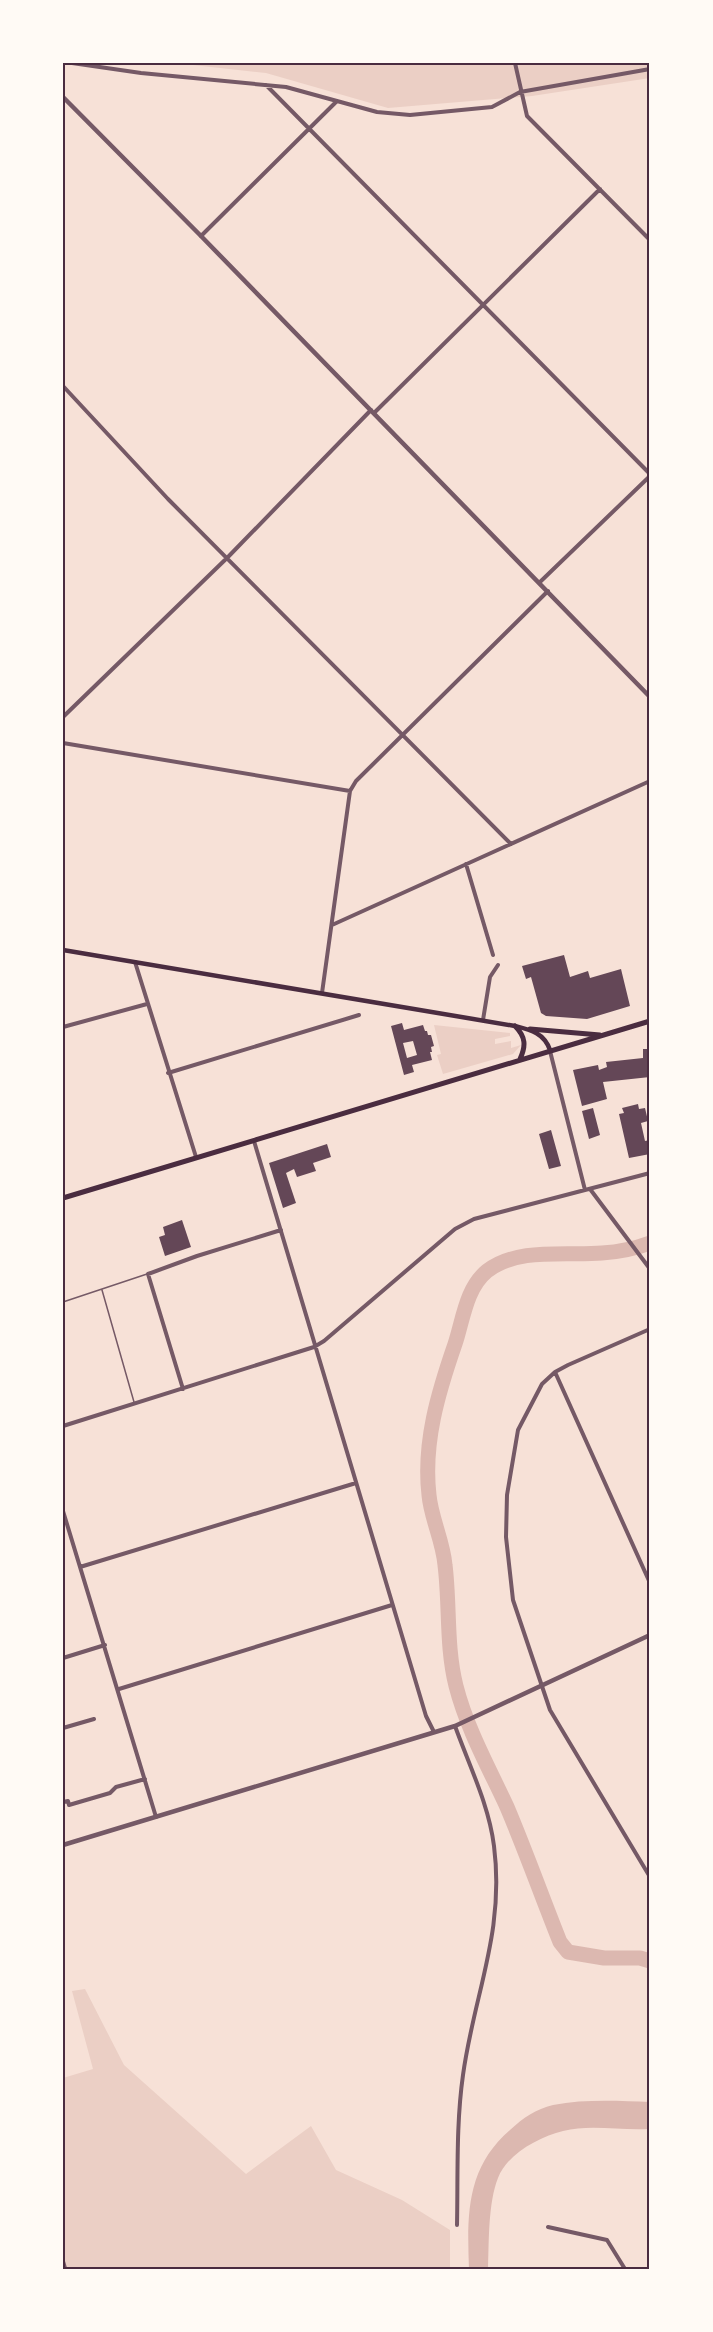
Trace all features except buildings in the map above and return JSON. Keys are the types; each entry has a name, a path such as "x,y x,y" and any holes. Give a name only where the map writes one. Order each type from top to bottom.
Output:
{"main road":[{"path":"63,950 530,1029 604,1035"},
{"path":"63,1198 650,1021"},
{"path":"515,1026 525,1043 520,1059"},
{"path":"530,1029 547,1042 550,1050"}],"street":[{"path":"72,63 266,85 314,93 336,102 377,112 410,115 492,107 520,92 650,69"},
{"path":"515,63 527,116 650,240"},
{"path":"266,85 650,475 540,582"},
{"path":"63,97 650,697"},
{"path":"201,236 336,102"},
{"path":"63,717 600,189"},
{"path":"63,386 168,500 228,557 511,844"},
{"path":"322,993 350,791 356,781 403,733 548,591"},
{"path":"63,743 350,791"},
{"path":"331,926 650,782"},
{"path":"466,864 494,955"},
{"path":"135,962 196,1157"},
{"path":"483,1020 490,978 498,965"},
{"path":"63,1027 147,1004"},
{"path":"168,1073 359,1016"},
{"path":"550,1050 587,1190 650,1269"},
{"path":"254,1140 392,1605 426,1716 434,1732"},
{"path":"63,1425 314,1347 324,1341 455,1229 474,1219 650,1173"},
{"path":"183,1389 148,1274 196,1256 281,1230"},
{"path":"650,1329 555,1372 542,1384 518,1431 507,1496 506,1537 513,1600 550,1710 650,1877"},
{"path":"555,1372 650,1583"},
{"path":"80,1567 356,1483"},
{"path":"63,1511 156,1817"},
{"path":"118,1689 392,1605"},
{"path":"63,1845 455,1726 650,1635"},
{"path":"63,1658 105,1645"},
{"path":"63,1728 94,1719"},
{"path":"455,1726 488,1815 494,1846 496,1885 492,1939 463,2074 458,2128 457,2225"},
{"path":"63,1802 68,1801 69,1805 110,1793 116,1787 145,1779"},
{"path":"548,2227 606,2240 625,2269"},
{"path":"63,2262 65,2269"}],"lane":[{"path":"63,1302 148,1274"},
{"path":"102,1290 134,1404"}],"shaded area":[{"path":"175,63 650,63 650,78 532,96 388,108 266,73"},
{"path":"434,1025 510,1033 510,1036 495,1039 495,1044 511,1041 511,1048 521,1045 513,1054 443,1074 437,1055 441,1054"},
{"path":"85,1989 124,2065 246,2174 311,2126 336,2170 402,2200 450,2230 450,2269 63,2269 63,2078 93,2069 72,1991"},
{"path":"589,2101 650,2102 650,2129 595,2128 563,2131 534,2142 516,2154 502,2169 492,2199 488,2269 469,2269 469,2211 477,2176 485,2160 510,2130 530,2114 553,2105"}],"waterway":[{"path":"650,1243 614,1252 543,1254 513,1258 487,1271 474,1286 466,1305 433,1418 428,1456 430,1504 444,1556 449,1641 456,1686 472,1733 507,1807 560,1942 568,1952 604,1958 640,1958 650,1961"}]}
